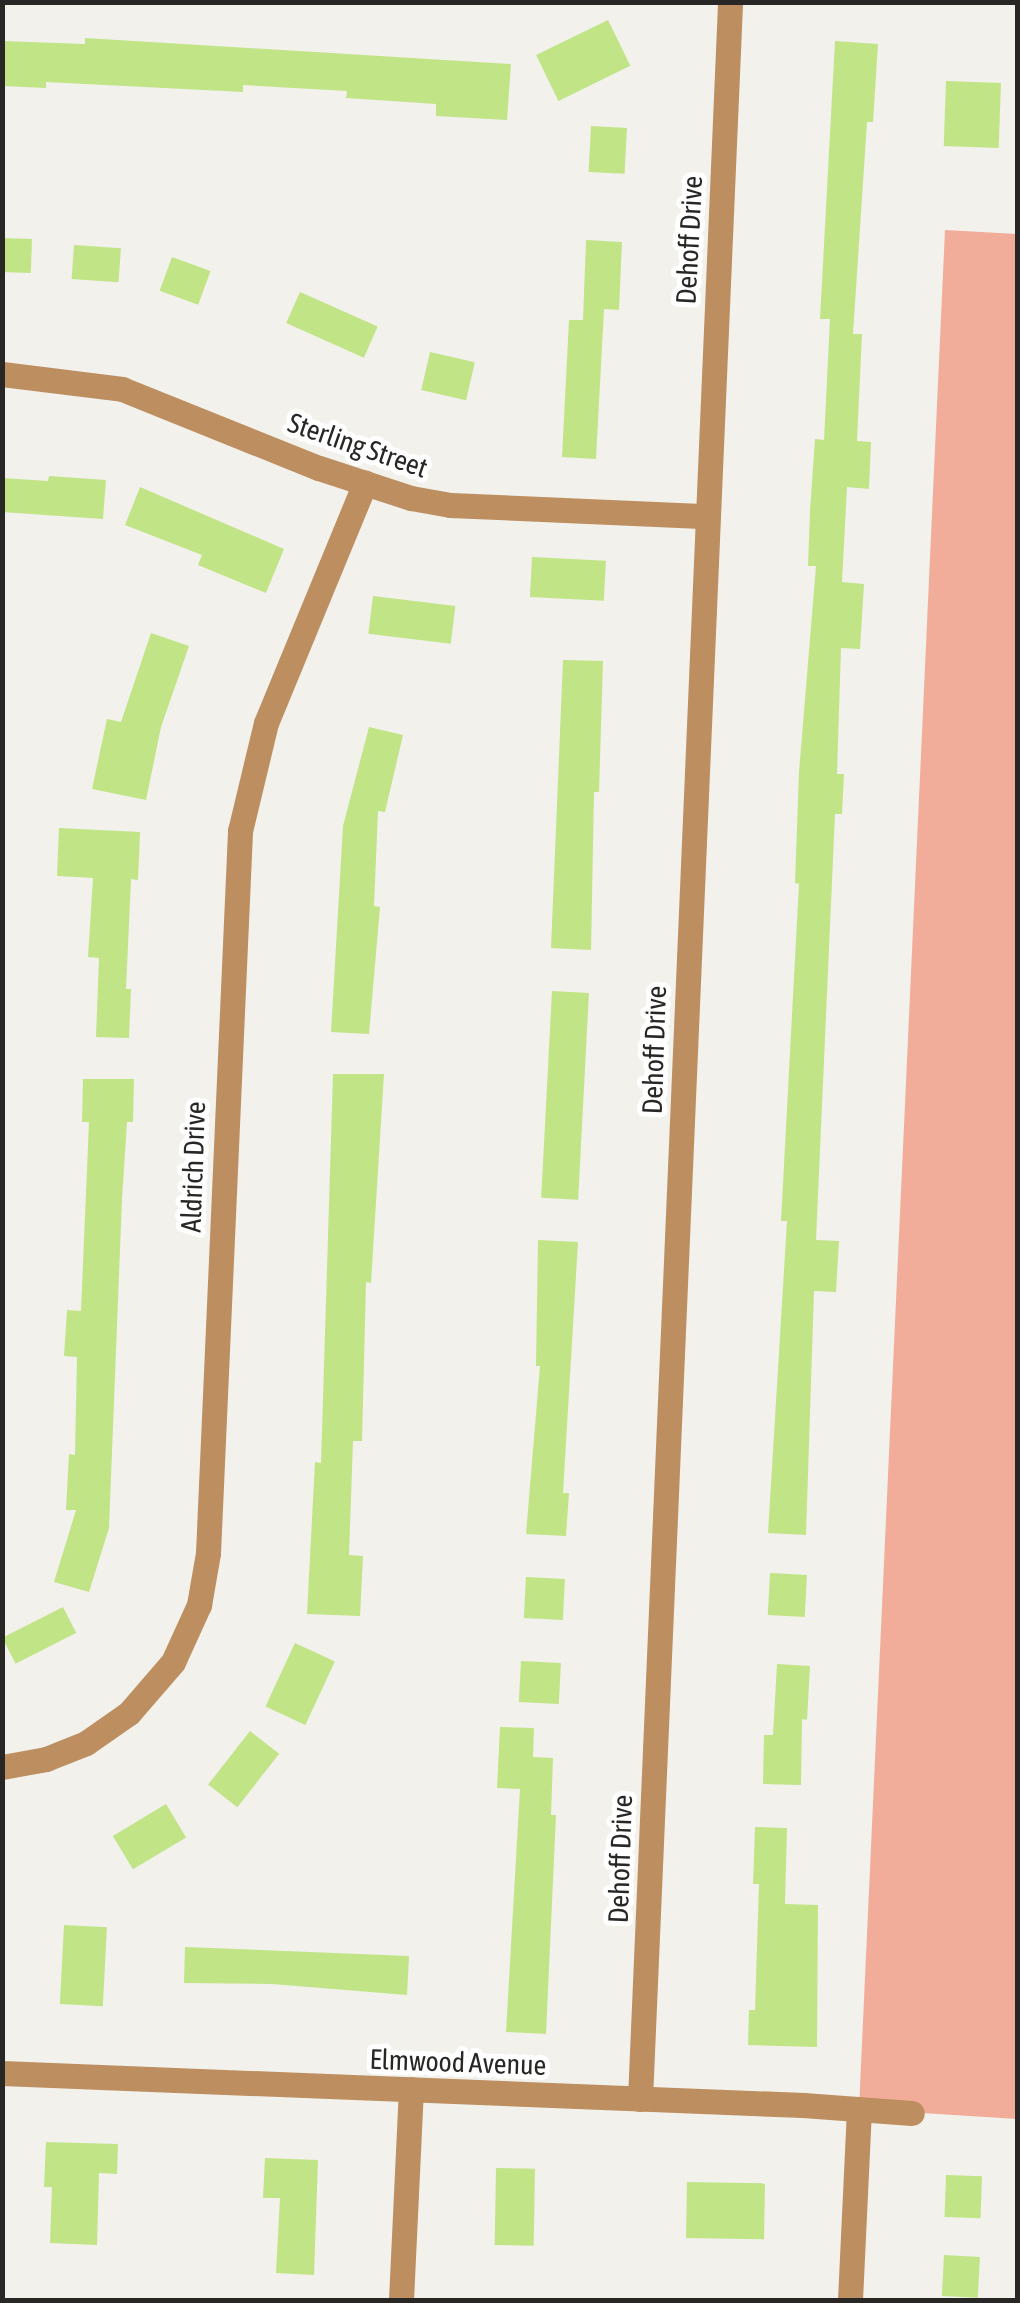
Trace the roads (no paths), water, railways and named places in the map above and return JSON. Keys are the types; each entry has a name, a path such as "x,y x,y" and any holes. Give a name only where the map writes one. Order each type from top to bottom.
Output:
{"street":[{"name":"Dehoff Drive","path":"640,2099 730,2"},
{"name":"Sterling Street","path":"2,374 122,389 364,483 450,504 707,516"},
{"name":"Aldrich Drive","path":"2,1768 46,1759 86,1743 129,1713 173,1662 199,1605 208,1553 240,831 266,723 364,483"},
{"name":"Elmwood Avenue","path":"2,2073 912,2114"},
{"path":"401,2300 410,2090"},
{"path":"850,2300 858,2109"}]}
